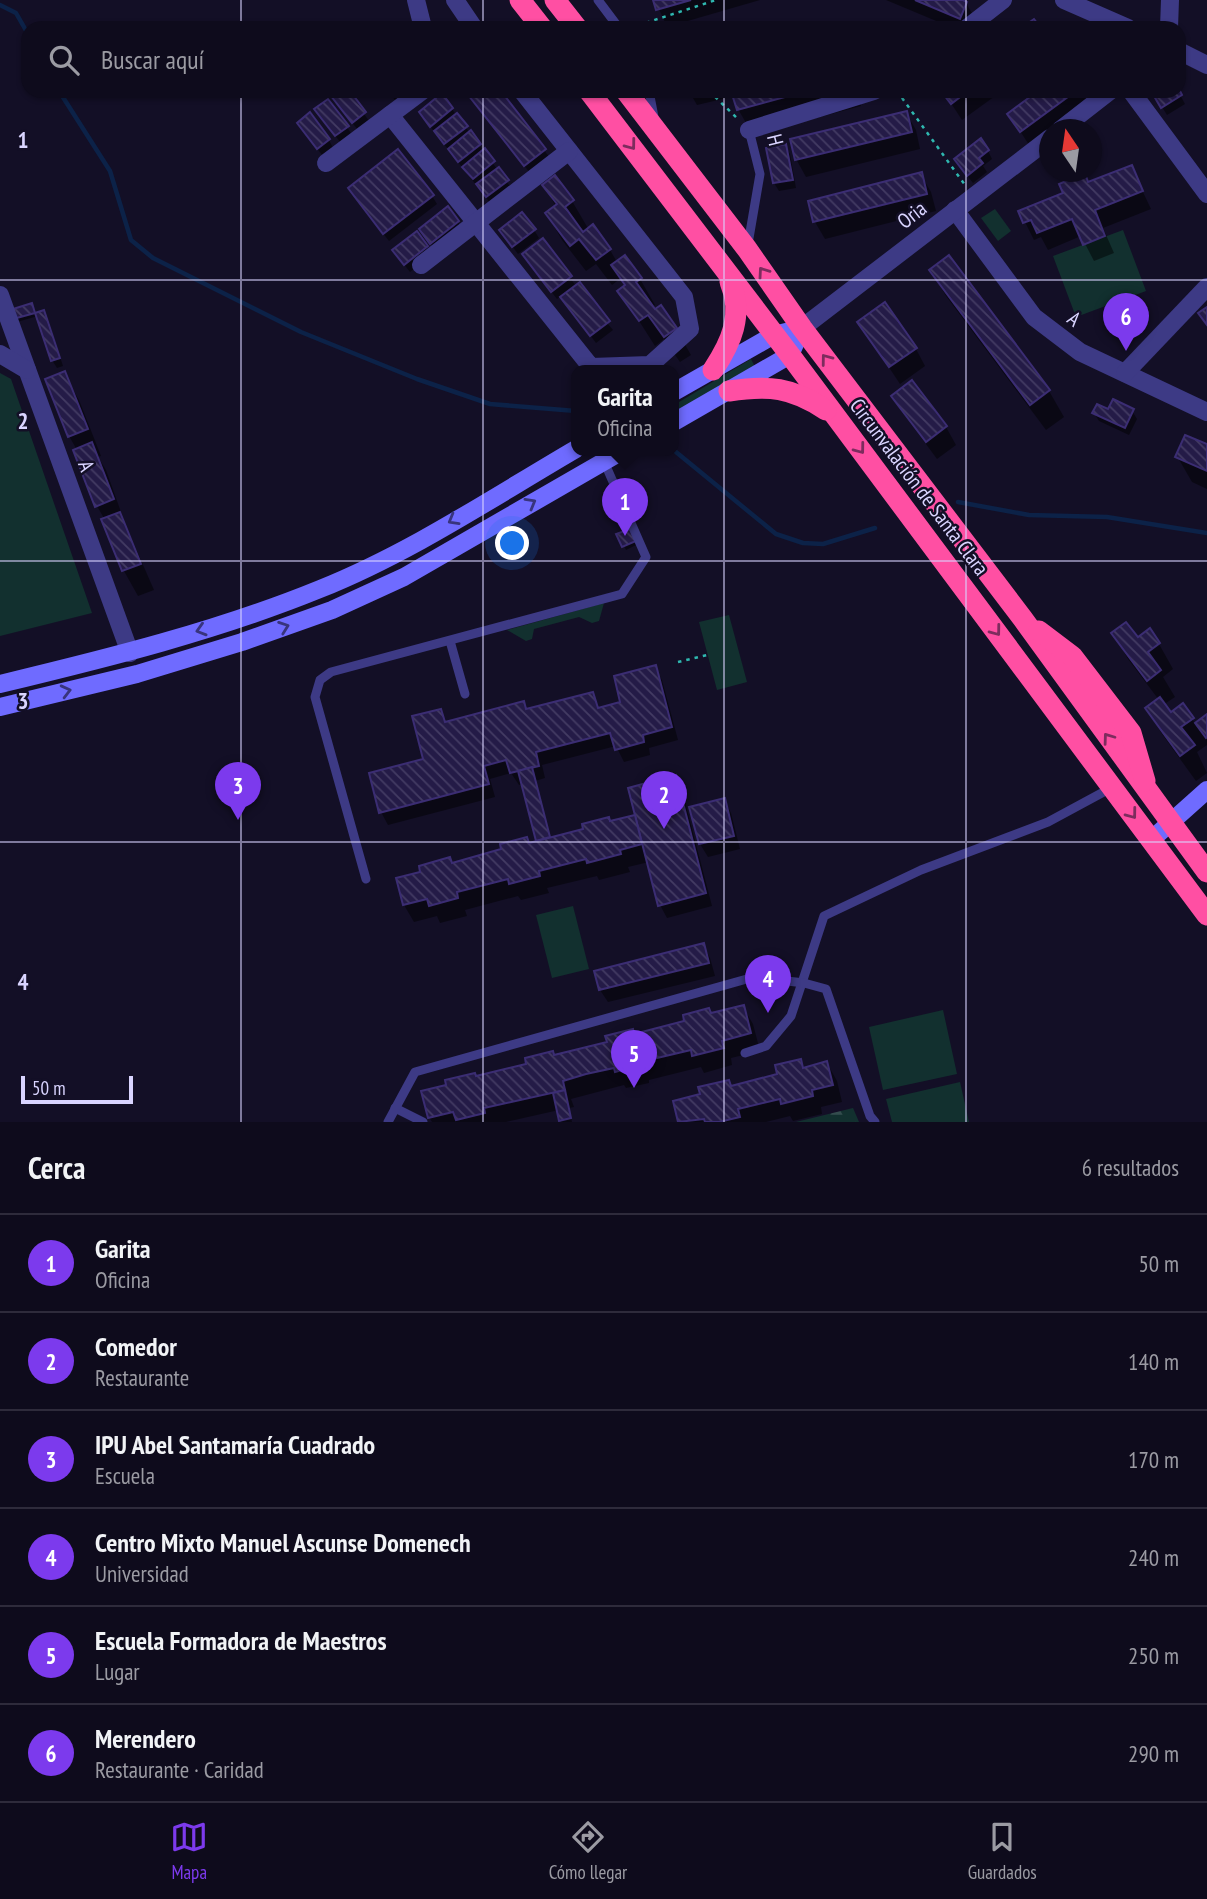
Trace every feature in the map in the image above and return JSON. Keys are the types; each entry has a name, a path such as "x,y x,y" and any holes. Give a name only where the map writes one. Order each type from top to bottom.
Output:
{"highway":[{"path":"520,0 536,21"},
{"path":"555,0 572,21"},
{"name":"Circunvalación de Santa Clara","path":"594,98 790,355 1207,915"},
{"name":"Circunvalación de Santa Clara","path":"632,98 747,248 802,328 1023,619 1072,656 1131,733 1150,796 1171,823"},
{"path":"713,370 731,339 737,312 734,291 723,267"},
{"path":"729,391 759,386 782,389 809,398 837,418"},
{"path":"1171,823 1207,872"}],"main road":[{"path":"679,390 774,335 802,328"},
{"path":"679,419 790,355 802,328"},
{"path":"0,684 130,653 321,589 397,553 571,452"},
{"path":"0,707 136,674 242,642 332,610 404,577 600,456"},
{"path":"1151,840 1207,790"}],"street":[{"path":"416,0 421,21"},
{"path":"455,0 469,21"},
{"path":"976,21 1003,0"},
{"path":"1064,0 1112,21"},
{"path":"1169,21 1170,0"},
{"path":"1186,54 1207,65"},
{"path":"326,163 413,98"},
{"path":"527,98 684,297 690,329 650,365"},
{"name":"H","path":"749,130 852,98"},
{"path":"1074,119 1101,98"},
{"path":"1135,98 1207,194"},
{"path":"390,115 590,365"},
{"name":"Oria","path":"802,328 1039,146"},
{"path":"421,265 569,151"},
{"name":"A","path":"955,210 1034,317 1080,352 1207,412"},
{"path":"1125,373 1207,287"},
{"name":"A","path":"1,298 130,653"},
{"path":"0,354 27,370"}],"lane":[{"path":"598,0 614,21"},
{"path":"650,98 656,129"},
{"name":"H","path":"747,248 760,174 749,130"},
{"path":"366,879 315,697 320,680 331,672 622,594 646,557 602,456"},
{"path":"450,640 465,694"},
{"path":"130,653 136,674"},
{"path":"745,1053 766,1046 791,1016 824,916 921,870 1048,822 1112,787"},
{"path":"387,1122 415,1072 754,977 804,983 826,989 870,1116 875,1122"},
{"path":"395,1108 424,1122"}],"path":[{"path":"652,21 716,0"},
{"path":"716,98 749,130"},
{"path":"902,98 973,196"},
{"path":"678,662 707,655"}],"green space":[{"path":"995,209 1011,231 998,241 981,218"},
{"path":"1123,230 1146,291 1076,317 1053,256"},
{"path":"751,359 755,367 679,410 679,402"},
{"path":"0,373 11,379 92,613 0,636"},
{"path":"604,603 599,621 592,623 579,617 534,629 532,639 526,641 507,630"},
{"path":"729,615 747,682 717,690 699,622"},
{"path":"573,906 589,969 552,978 536,915"},
{"path":"943,1010 957,1074 883,1090 869,1027"},
{"path":"960,1082 969,1122 892,1122 886,1099"},
{"path":"853,1108 859,1122 796,1122"}],"building":[{"path":"653,0 691,0 656,10"},
{"path":"915,0 963,0 967,2 960,19"},
{"path":"333,98 355,98 366,112 352,123"},
{"path":"436,98 446,98 453,108 430,127 419,112"},
{"path":"471,98 506,98 546,149 524,166"},
{"path":"733,98 781,98 737,110"},
{"path":"946,98 959,98 951,104"},
{"path":"1029,98 1066,98 1020,132 1007,114"},
{"path":"1155,98 1177,98 1161,108"},
{"path":"328,99 349,126 335,136 314,109"},
{"path":"907,111 912,132 795,160 790,139"},
{"path":"310,112 330,139 317,149 297,123"},
{"path":"457,113 468,126 444,144 434,131"},
{"path":"471,130 481,144 458,162 448,149"},
{"path":"981,138 989,150 979,158 983,163 967,176 954,159"},
{"path":"786,144 793,180 773,183 766,148"},
{"path":"485,148 495,161 473,179 462,167"},
{"path":"398,149 434,195 383,234 348,188"},
{"path":"1132,165 1143,191 1095,210 1105,236 1083,245 1072,219 1037,233 1031,220 1023,223 1018,211 1063,193 1059,184 1102,182 1102,177"},
{"path":"499,167 509,180 486,197 476,184"},
{"path":"922,172 927,194 813,222 808,201"},
{"path":"555,175 574,200 565,207 583,232 593,224 611,249 596,260 579,239 570,246 545,213 557,204 542,185"},
{"path":"448,206 459,221 430,244 419,229"},
{"path":"522,212 536,229 512,247 499,230"},
{"path":"417,231 428,246 404,265 392,250"},
{"path":"543,238 572,276 551,292 522,254"},
{"path":"625,255 642,278 636,282 655,309 661,305 677,328 664,337 648,315 639,321 617,291 625,285 611,265"},
{"path":"949,255 1050,390 1030,405 929,270"},
{"path":"580,282 610,321 590,336 560,297"},
{"path":"885,302 917,348 889,367 857,322"},
{"path":"32,303 35,313 13,319 10,310"},
{"path":"1207,307 1207,325 1198,313"},
{"path":"44,310 60,358 51,361 35,313"},
{"path":"65,371 88,429 68,437 45,379"},
{"path":"912,380 947,426 926,442 891,396"},
{"path":"1113,399 1134,409 1125,428 1092,413 1097,404 1108,409"},
{"path":"1185,435 1207,444 1207,471 1175,457"},
{"path":"92,442 114,499 95,507 73,450"},
{"path":"120,512 141,564 122,571 101,519"},
{"path":"630,529 636,541 622,547 616,534"},
{"path":"1126,622 1138,637 1150,628 1160,643 1148,652 1161,670 1147,681 1111,633"},
{"path":"656,665 672,727 643,735 644,742 615,750 610,733 536,752 539,766 510,773 506,760 484,766 489,784 379,813 369,773 423,759 412,716 441,709 445,722 524,701 526,709 593,692 598,708 620,702 614,676"},
{"path":"1160,697 1171,712 1183,703 1194,718 1181,727 1195,745 1180,756 1145,708"},
{"path":"1207,714 1207,737 1206,738 1195,723"},
{"path":"532,767 550,837 536,841 518,771"},
{"path":"676,775 706,893 658,906 628,788"},
{"path":"725,798 734,836 699,844 689,807"},
{"path":"635,815 642,844 620,850 621,854 587,863 586,859 539,871 540,876 509,884 508,879 457,892 458,898 429,906 427,899 403,905 396,878 420,872 419,866 450,857 452,863 501,849 500,844 527,837 529,843 583,829 582,824 609,817 610,821"},
{"path":"704,943 709,963 599,990 594,971"},
{"path":"744,1005 751,1033 722,1041 724,1048 692,1056 691,1050 640,1062 641,1065 615,1072 614,1068 586,1074 563,1081 565,1090 484,1108 485,1113 456,1120 453,1112 428,1118 421,1091 446,1085 445,1080 526,1064 525,1058 553,1051 554,1055 607,1042 605,1036 633,1029 634,1034 684,1021 683,1015 709,1008 711,1013"},
{"path":"801,1059 803,1068 827,1061 833,1085 812,1090 813,1096 781,1104 780,1099 738,1109 740,1117 719,1122 705,1122 704,1119 678,1122 673,1101 700,1094 698,1087 729,1080 731,1086 777,1074 775,1065"},
{"path":"565,1090 571,1118 559,1121 553,1093"}],"waterway":[{"path":"0,5 16,13 21,22"},
{"path":"63,98 110,171 131,240 153,258 301,332 417,379 490,404 571,411"},
{"path":"679,454 776,534 803,543 823,544 875,528"},
{"path":"958,502 1029,515 1107,517 1207,533"}],"place":[{"name":"Merendero","path":"1126,351"},
{"name":"Garita","path":"625,536"},
{"name":"IPU Abel Santamaría Cuadrado","path":"238,820"},
{"name":"Comedor","path":"664,829"},
{"name":"Centro Mixto Manuel Ascunse Domenech","path":"768,1013"},
{"name":"Escuela Formadora de Maestros","path":"634,1088"}]}
